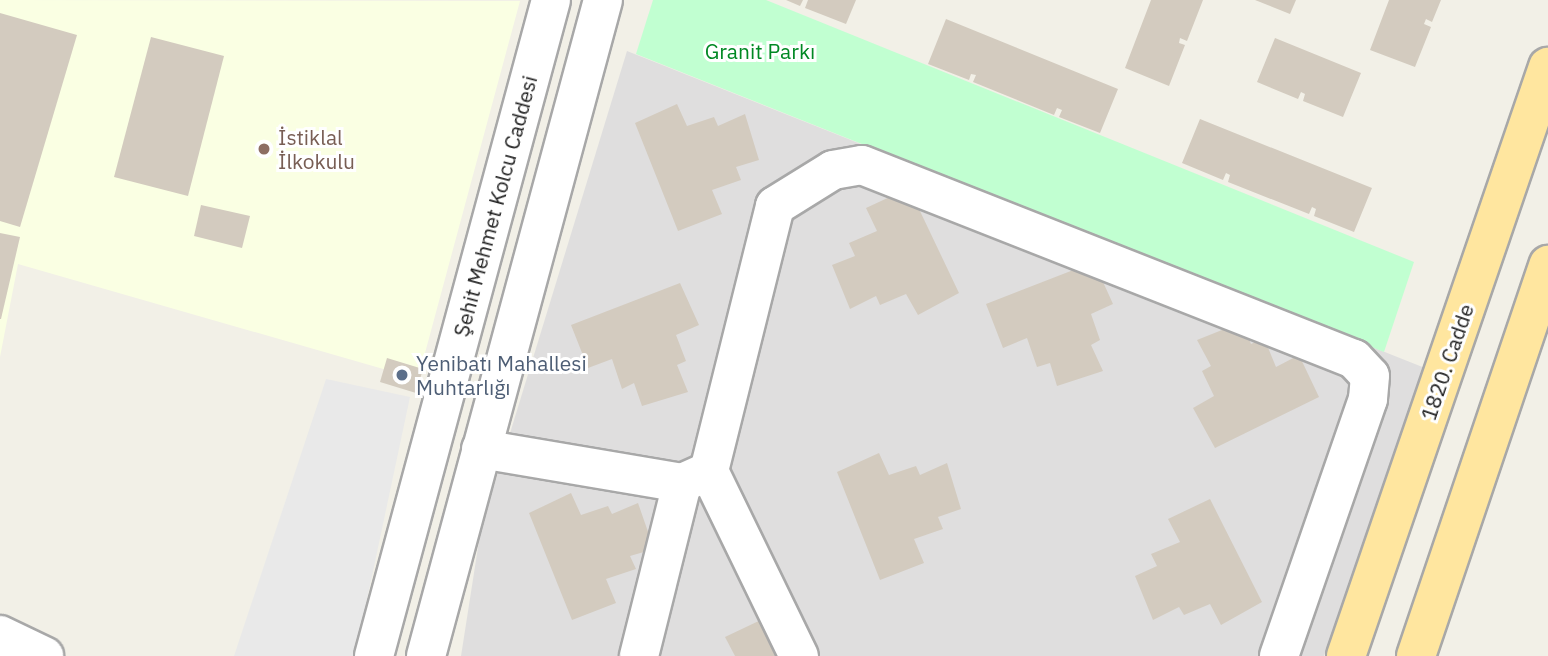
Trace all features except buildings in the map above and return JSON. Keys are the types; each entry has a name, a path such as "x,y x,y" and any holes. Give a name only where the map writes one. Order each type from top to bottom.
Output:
{"main road":[{"name":"1820. Cadde","path":"1346,656 1548,68"},
{"path":"1416,656 1548,265"}],"street":[{"name":"Şehit Mehmet Kolcu Caddesi","path":"374,656 551,0"},
{"path":"426,656 603,0"},
{"path":"639,656 775,206 833,170 862,165 1354,359 1370,376 1368,399 1279,656"},
{"path":"481,449 695,477"},
{"path":"695,477 799,656"},
{"path":"0,635 44,656"}],"shaded area":[{"name":"İstiklal İlkokulu","path":"0,0 520,1 418,379 18,264 0,357"},
{"path":"627,51 1425,368 1324,656 461,656 481,528"},
{"path":"326,379 410,397 355,656 234,656"}],"green space":[{"name":"Granit Parkı","path":"653,0 766,0 1414,262 1384,352 636,54"}],"place":[{"name":"İstiklal İlkokulu","path":"264,149"},
{"name":"Yenibatı Mahallesi Muhtarlığı","path":"402,375"}]}
